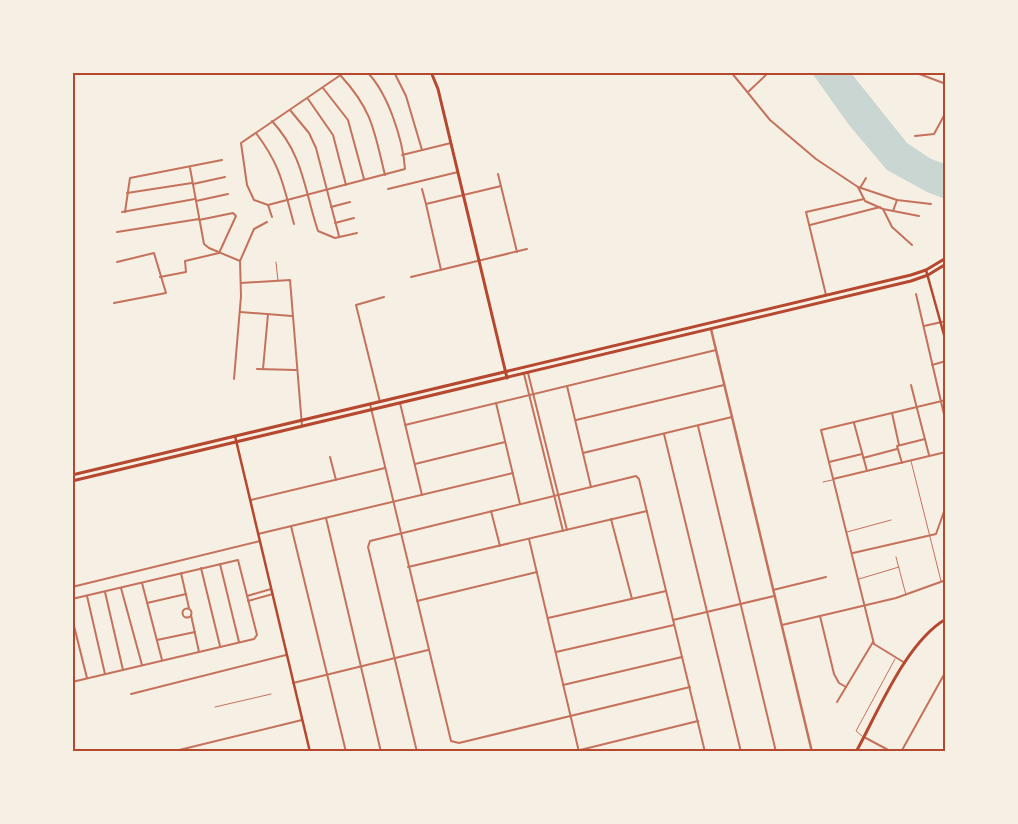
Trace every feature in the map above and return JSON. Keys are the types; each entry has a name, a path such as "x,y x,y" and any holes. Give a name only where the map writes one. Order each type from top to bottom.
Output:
{"main road":[{"path":"431,72 438,89 506,378"},
{"path":"73,478 182,448 826,296 926,270 946,258"},
{"path":"73,478 184,454 711,329 928,275 946,264"},
{"path":"926,270 946,342"},
{"path":"646,338 648,344"},
{"path":"621,344 623,350"},
{"path":"235,436 310,752"},
{"path":"182,448 184,454"},
{"path":"143,458 144,463"},
{"path":"856,752 905,663 926,634 946,620"}],"street":[{"path":"345,72 241,144 243,163 252,198 268,205 405,169 385,97 367,72"},
{"path":"394,72 406,96 422,150"},
{"path":"396,76 400,72"},
{"path":"731,72 764,113 816,159 859,187 897,200 931,204"},
{"path":"748,92 769,72"},
{"path":"914,72 946,84"},
{"path":"340,76 357,94 367,110 385,175"},
{"path":"323,88 348,120 364,180"},
{"path":"307,98 325,120 333,135 346,185"},
{"path":"290,110 312,140 339,237"},
{"path":"915,136 934,134 946,112"},
{"path":"272,121 290,142 296,154 319,233 333,238 357,233"},
{"path":"256,133 276,161 294,224"},
{"path":"402,155 451,143"},
{"path":"222,160 130,178 124,212 228,194"},
{"path":"190,167 204,244 219,253 240,261"},
{"path":"388,189 458,172"},
{"path":"498,174 516,252"},
{"path":"127,193 225,177"},
{"path":"859,187 866,178"},
{"path":"426,204 501,186"},
{"path":"859,187 864,199 881,208 919,216"},
{"path":"422,189 441,270"},
{"path":"826,296 806,212 864,199"},
{"path":"893,211 897,200"},
{"path":"331,207 350,202"},
{"path":"268,205 272,217"},
{"path":"810,225 881,208"},
{"path":"881,208 892,227 912,245"},
{"path":"117,232 235,214 219,253"},
{"path":"335,223 354,218"},
{"path":"234,379 240,312 240,261 254,229 267,222"},
{"path":"411,277 527,249"},
{"path":"114,303 166,294 154,253 117,262"},
{"path":"160,277 187,271 185,261 219,253"},
{"path":"241,283 290,280 302,426"},
{"path":"916,294 946,423"},
{"path":"380,402 356,304 384,297"},
{"path":"240,312 292,316"},
{"path":"263,369 268,314"},
{"path":"923,327 946,321"},
{"path":"711,329 812,752"},
{"path":"405,425 716,350"},
{"path":"932,365 946,361"},
{"path":"257,369 296,370"},
{"path":"526,373 533,394 566,530"},
{"path":"526,373 529,395 562,531"},
{"path":"576,420 724,385"},
{"path":"911,385 929,456"},
{"path":"567,386 592,488"},
{"path":"399,398 422,495"},
{"path":"905,663 876,647 873,642 853,553 821,430 946,400"},
{"path":"496,403 520,504"},
{"path":"370,404 416,601 450,739 453,743 690,687"},
{"path":"892,413 902,463"},
{"path":"583,453 732,418"},
{"path":"854,422 867,472"},
{"path":"698,426 776,752"},
{"path":"664,434 741,752"},
{"path":"863,458 925,439"},
{"path":"415,464 505,442"},
{"path":"833,480 946,452"},
{"path":"829,462 862,454"},
{"path":"544,456 548,455"},
{"path":"330,457 336,480"},
{"path":"250,500 385,468"},
{"path":"258,534 513,473"},
{"path":"417,752 369,543 372,540 400,533 638,477 705,752"},
{"path":"853,553 936,534 946,506"},
{"path":"491,511 500,546"},
{"path":"408,567 647,511"},
{"path":"326,518 381,752"},
{"path":"612,519 632,599"},
{"path":"291,526 346,752"},
{"path":"529,539 579,751"},
{"path":"72,587 260,541"},
{"path":"72,599 238,561 256,636 220,647 72,682"},
{"path":"220,564 238,642"},
{"path":"201,568 220,647"},
{"path":"416,601 537,572"},
{"path":"181,573 199,652"},
{"path":"773,590 824,577 822,573"},
{"path":"782,625 906,595 946,580"},
{"path":"142,582 162,660"},
{"path":"121,587 142,665"},
{"path":"247,596 271,590"},
{"path":"105,591 123,670"},
{"path":"548,618 666,591"},
{"path":"260,592 262,597"},
{"path":"147,603 186,594"},
{"path":"248,601 273,594"},
{"path":"87,595 105,674"},
{"path":"673,620 774,596"},
{"path":"189,608 184,609 183,614 186,617 191,615"},
{"path":"820,616 834,674 839,683 846,687"},
{"path":"72,618 87,678"},
{"path":"556,652 674,624"},
{"path":"157,640 195,632"},
{"path":"837,702 873,642"},
{"path":"293,683 428,650"},
{"path":"131,694 287,655"},
{"path":"563,685 682,657"},
{"path":"901,752 946,671"},
{"path":"174,751 302,720"},
{"path":"572,752 698,721"},
{"path":"864,737 892,752"}],"lane":[{"path":"276,262 278,281"},
{"path":"911,461 941,582"},
{"path":"823,482 833,480"},
{"path":"847,532 891,520"},
{"path":"896,556 906,595"},
{"path":"859,578 899,567"},
{"path":"864,737 856,731 896,658"},
{"path":"215,707 271,694"}],"shaded area":[{"path":"812,73 851,73 907,143 931,159 945,164 945,199 927,192 887,170 849,125"}]}
